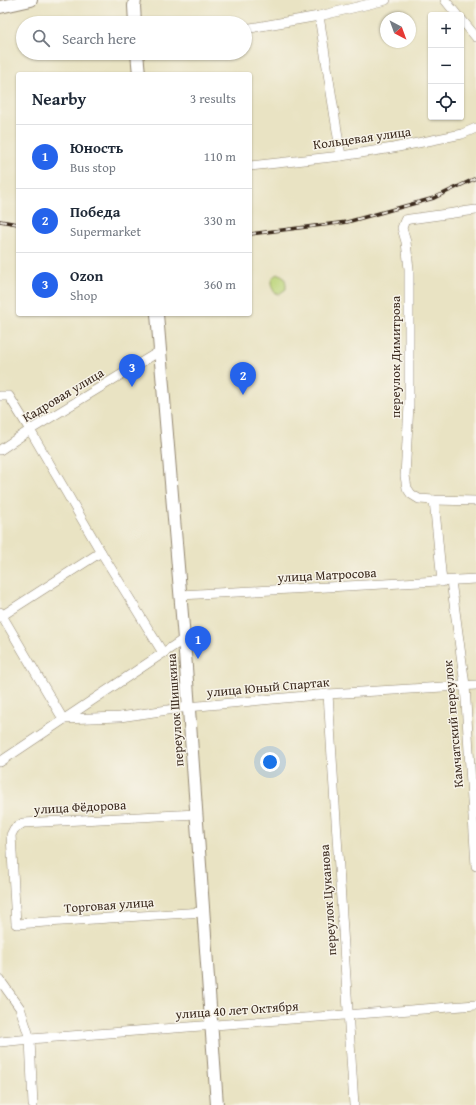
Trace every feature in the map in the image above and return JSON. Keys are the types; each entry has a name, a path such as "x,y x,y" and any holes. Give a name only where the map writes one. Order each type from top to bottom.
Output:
{"main road":[{"path":"0,7 14,2 31,0"},
{"path":"135,0 135,16"},
{"path":"138,60 139,72"},
{"name":"переулок Шишкина","path":"157,316 184,640 217,1105"}],"street":[{"path":"252,29 319,16 386,0"},
{"path":"445,0 455,12"},
{"path":"319,16 341,156"},
{"path":"464,23 476,37"},
{"name":"Кольцевая улица","path":"252,166 341,156 393,148 462,134 476,128"},
{"name":"переулок Димитрова","path":"434,500 419,499 411,494 407,488 405,476 409,405 409,269 406,242 402,228 405,220 476,210"},
{"name":"Кадровая улица","path":"0,450 30,430 160,351"},
{"name":"переулок Шишкина","path":"4,396 30,430 101,552 163,653"},
{"path":"446,582 434,500 476,501"},
{"path":"63,719 1,615 101,552"},
{"name":"улица Матросова","path":"180,595 446,582 476,579"},
{"name":"Камчатский переулок","path":"446,582 465,685 476,866"},
{"path":"0,762 184,640"},
{"name":"улица Юный Спартак","path":"63,719 120,717 188,707 328,694 476,685"},
{"name":"переулок Цуканова","path":"328,694 354,1105"},
{"name":"улица Фёдорова","path":"16,924 11,835 14,829 23,822 197,814"},
{"name":"Торговая улица","path":"16,924 203,912"},
{"path":"0,980 20,1008 30,1039 33,1105"},
{"name":"улица 40 лет Октября","path":"0,1042 476,1004"}],"green space":[{"path":"278,274 284,277 286,281 286,289 279,294 276,294 272,288 271,280"}],"railway":[{"path":"252,234 347,222 434,198 476,178"},
{"path":"0,221 16,224"}],"place":[{"name":"Ozon","path":"132,387"},
{"name":"Победа","path":"243,395"},
{"name":"Юность","path":"198,659"}]}
